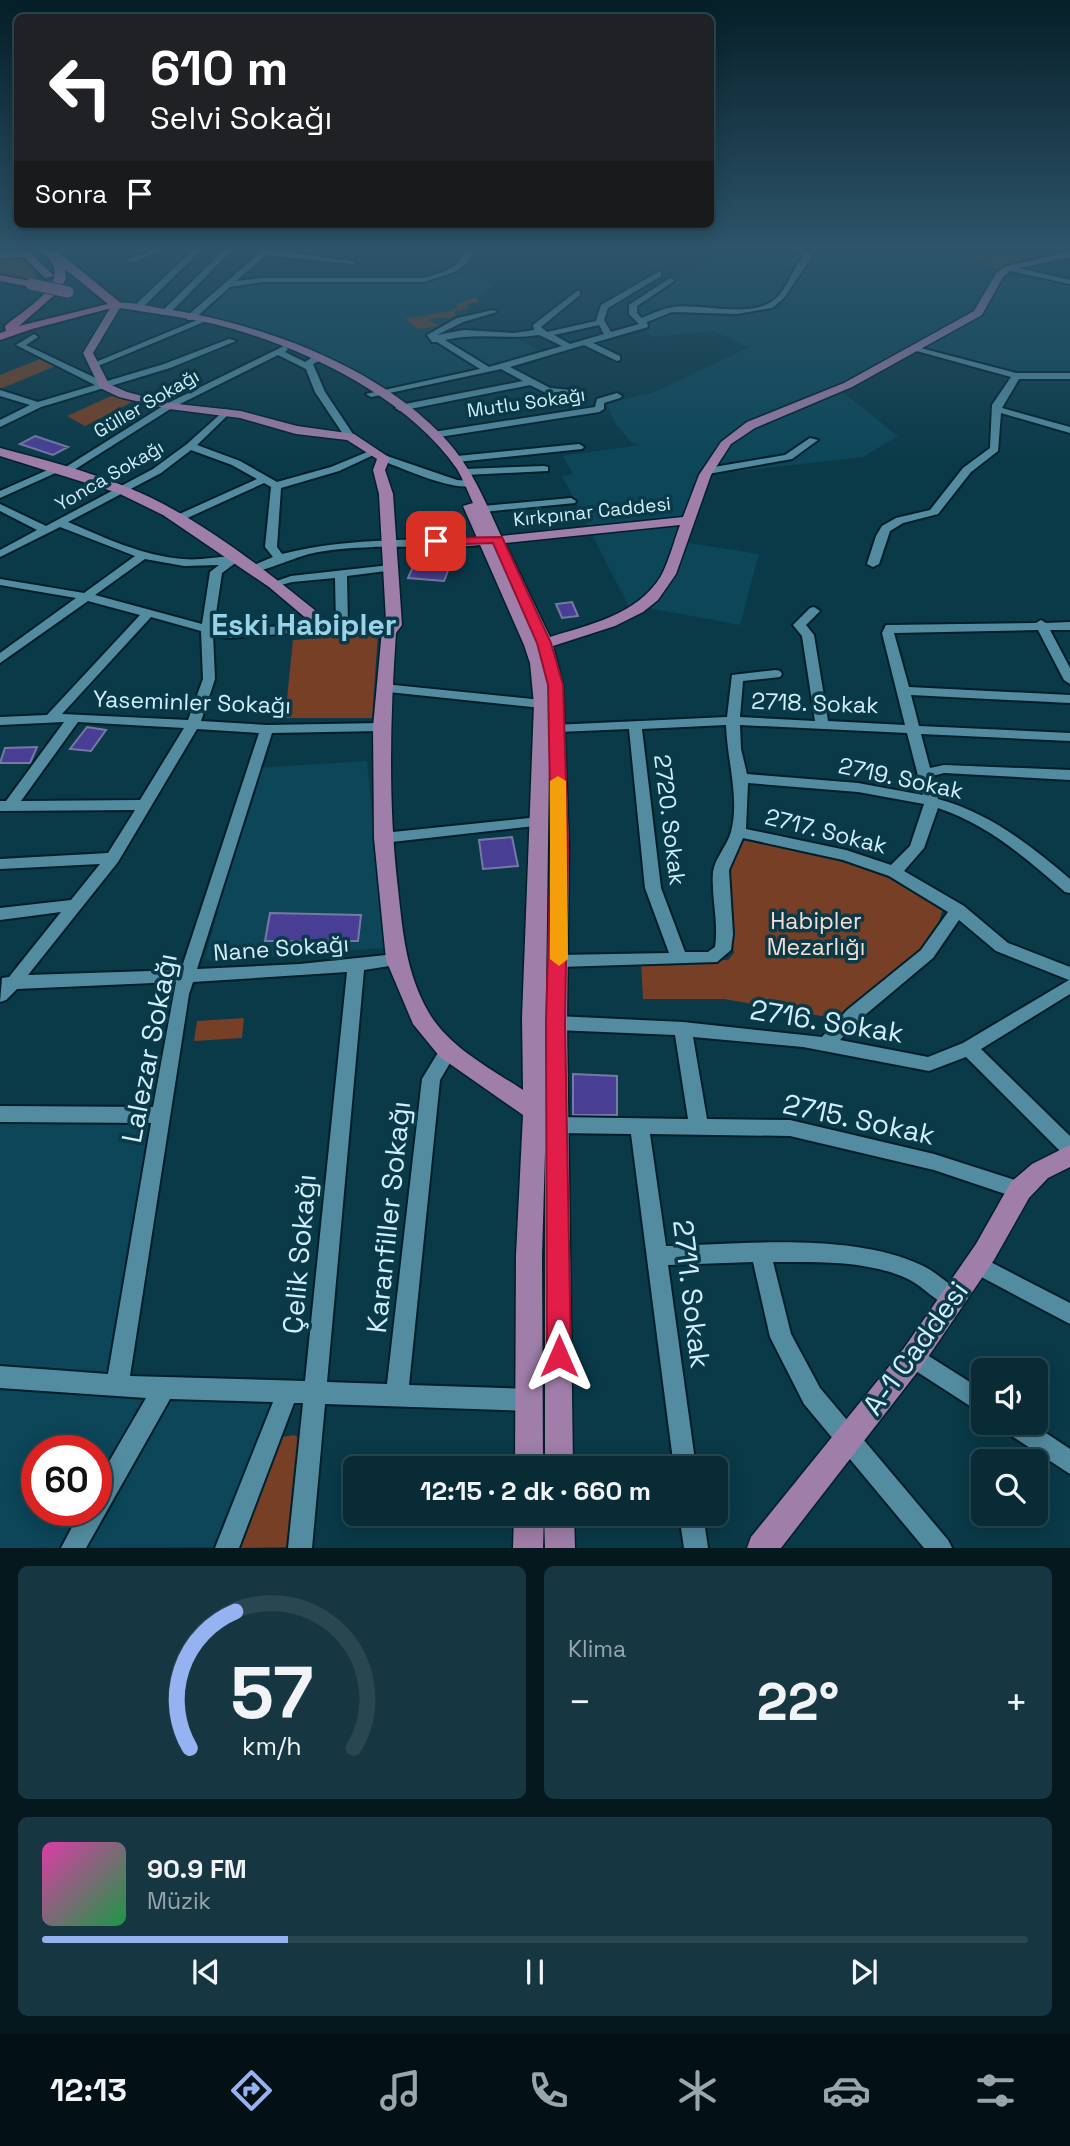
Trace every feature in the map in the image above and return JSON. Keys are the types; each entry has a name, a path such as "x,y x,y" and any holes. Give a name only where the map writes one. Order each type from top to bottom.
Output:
{"highway":[{"path":"0,336 18,321"},
{"path":"0,336 48,321"}],"main road":[{"path":"106,321 88,353 96,364 104,386 123,395 169,406 226,412 278,427 350,437 379,455 379,470 386,494 394,625 388,632 381,727 383,838 396,961 421,1018 448,1051 556,1125"},
{"path":"200,321 232,329 284,350 375,393 400,408 457,459 555,685 558,728 559,961 556,1125 559,1456"},
{"path":"536,638 568,634 626,617 647,603 670,574 708,471 727,442 751,425 848,385 963,321"},
{"path":"375,393 435,446 466,480 483,509 491,540 518,614 536,638 542,705 533,1018 535,1112 529,1255 529,1456"},
{"path":"0,452 123,490 179,518 234,559 274,584 325,627 394,625"},
{"name":"Kırkpınar Caddesi","path":"491,540 690,520"},
{"name":"A-1 Caddesi","path":"762,1548 913,1357 977,1264 1020,1190 1040,1171 1070,1155"},
{"path":"528,1548 529,1526"},
{"path":"559,1526 559,1548"}],"street":[{"path":"96,364 192,321"},
{"path":"463,321 431,335 435,340 488,370"},
{"path":"543,321 536,327 567,345"},
{"path":"640,321 643,324"},
{"path":"375,393 488,370 647,321"},
{"path":"447,326 464,332 514,336 602,322 608,334"},
{"path":"435,340 464,332"},
{"path":"34,337 20,345 104,386"},
{"path":"0,424 38,405 167,366 232,341"},
{"path":"583,341 617,358"},
{"path":"916,348 1016,376 1070,376"},
{"name":"Güller Sokağı","path":"0,495 60,470 169,406 284,350"},
{"path":"312,362 320,392 350,437"},
{"path":"502,366 554,393 569,392"},
{"path":"873,564 884,529 903,517 934,512 967,470 995,449 996,409 1002,393 1016,376"},
{"path":"400,408 532,382"},
{"path":"0,393 38,405"},
{"name":"Mutlu Sokağı","path":"433,435 599,409 600,401 617,396"},
{"path":"996,409 1070,430"},
{"name":"Yonca Sokağı","path":"0,554 62,524 157,471 190,446 226,412"},
{"path":"708,471 788,457 813,440"},
{"path":"190,446 236,463 276,486 379,455 466,480 544,469"},
{"path":"457,459 579,447"},
{"path":"179,518 265,479"},
{"path":"276,486 271,547 278,557"},
{"path":"483,509 571,501"},
{"path":"0,507 46,530"},
{"path":"62,524 142,556 172,564 194,565 234,559"},
{"path":"251,570 278,557 389,542 491,540"},
{"path":"0,659 142,556"},
{"path":"0,995 7,983 113,858 193,724 209,679 207,631 216,572 234,559"},
{"path":"274,584 291,579 390,568"},
{"path":"341,574 342,626"},
{"path":"1,582 84,596 226,634 325,627"},
{"path":"814,611 799,625 808,635 822,723"},
{"path":"51,719 149,612"},
{"path":"1041,624 1070,680"},
{"path":"894,872 917,848 932,803 888,633 893,626 1070,626"},
{"name":"2717. Sokak","path":"776,674 737,678 733,721 734,749 741,778 738,832 846,855 894,872 958,909 1002,947 1070,974"},
{"path":"384,688 542,705"},
{"path":"903,691 1070,699"},
{"path":"5,806 74,718"},
{"name":"Yaseminler Sokağı","path":"0,721 74,718 267,729 381,727"},
{"name":"2718. Sokak","path":"558,728 733,721 822,723 1070,737"},
{"name":"2720. Sokak","path":"635,726 653,888 679,958"},
{"name":"Lalezar Sokağı","path":"117,1386 186,976 267,729"},
{"path":"926,773 944,769 1070,775"},
{"name":"2719. Sokak","path":"741,778 844,787 932,803 968,814 998,830 1070,888"},
{"path":"5,806 145,805"},
{"path":"383,838 539,822"},
{"path":"559,961 711,958 723,950 725,934 721,870 738,832"},
{"path":"0,864 113,858"},
{"path":"0,914 73,905"},
{"path":"825,1045 853,1015 927,954 958,909"},
{"name":"Nane Sokağı","path":"7,983 186,976 356,966 396,961"},
{"name":"Çelik Sokağı","path":"300,1548 356,966"},
{"name":"2716. Sokak","path":"556,1023 683,1029 825,1045 929,1064 969,1048 1070,986"},
{"path":"683,1029 699,1128"},
{"path":"969,1048 1070,1148"},
{"name":"Karanfiller Sokağı","path":"397,1394 431,1079 448,1051"},
{"path":"0,1114 162,1115"},
{"name":"2715. Sokak","path":"556,1125 790,1128 934,1162 1020,1190"},
{"name":"2711. Sokak","path":"640,1128 683,1456"},
{"path":"657,1256 761,1254 867,1257 913,1271 953,1299"},
{"path":"761,1254 781,1337 811,1396 940,1548"},
{"path":"977,1264 1070,1314"},
{"path":"913,1357 971,1395"},
{"path":"0,1377 117,1386 530,1400"},
{"path":"112,1479 165,1386"},
{"path":"227,1548 288,1391"},
{"path":"1029,1435 1070,1463"},
{"path":"73,1548 85,1526"},
{"path":"693,1526 696,1548"}],"shaded area":[{"path":"212,321 460,321 442,332 516,337 539,351 424,385 385,392 283,342"},
{"path":"641,321 1070,321 1070,376 1016,376 916,348 840,390 898,436 863,457 705,475 683,542 759,554 740,625 643,607 630,609 562,476 573,474 563,456 639,445 632,443 616,424 606,403 652,393 749,347 714,331 651,337"},
{"path":"367,761 385,948 210,961 205,958 257,768"},
{"path":"0,1110 163,1116 119,1383 291,1393 230,1547 0,1548"}],"green space":[{"path":"408,321 430,321 440,326 418,329"},
{"path":"40,359 58,365 0,389 0,375"},
{"path":"111,396 132,402 85,426 67,416"},
{"path":"378,634 372,718 285,718 293,640"},
{"name":"Habipler Mezarlığı","path":"737,839 845,859 892,875 944,906 931,945 844,1020 724,999 643,999 641,962 728,960 734,953 724,872"},
{"path":"244,1018 242,1038 194,1041 197,1021"},
{"path":"294,1435 299,1438 291,1547 236,1548 276,1438"}],"building":[{"path":"35,436 68,447 53,455 20,444"},
{"path":"456,524 462,536 440,536 436,526"},
{"path":"418,555 453,558 444,581 408,578"},
{"path":"572,602 578,616 562,618 556,604"},
{"path":"87,727 106,730 91,751 70,749"},
{"path":"37,747 30,763 0,763 5,748"},
{"path":"512,837 518,866 483,869 479,840"},
{"path":"270,913 361,915 358,941 265,941"},
{"path":"573,1074 617,1076 617,1115 573,1115"}],"slow traffic":[{"path":"558,781 559,959"}],"district":[{"name":"Eski Habipler","path":"304,625"}],"route":[{"path":"436,541 498,540 544,643 555,685 560,845 556,1023 559,1356"}]}
